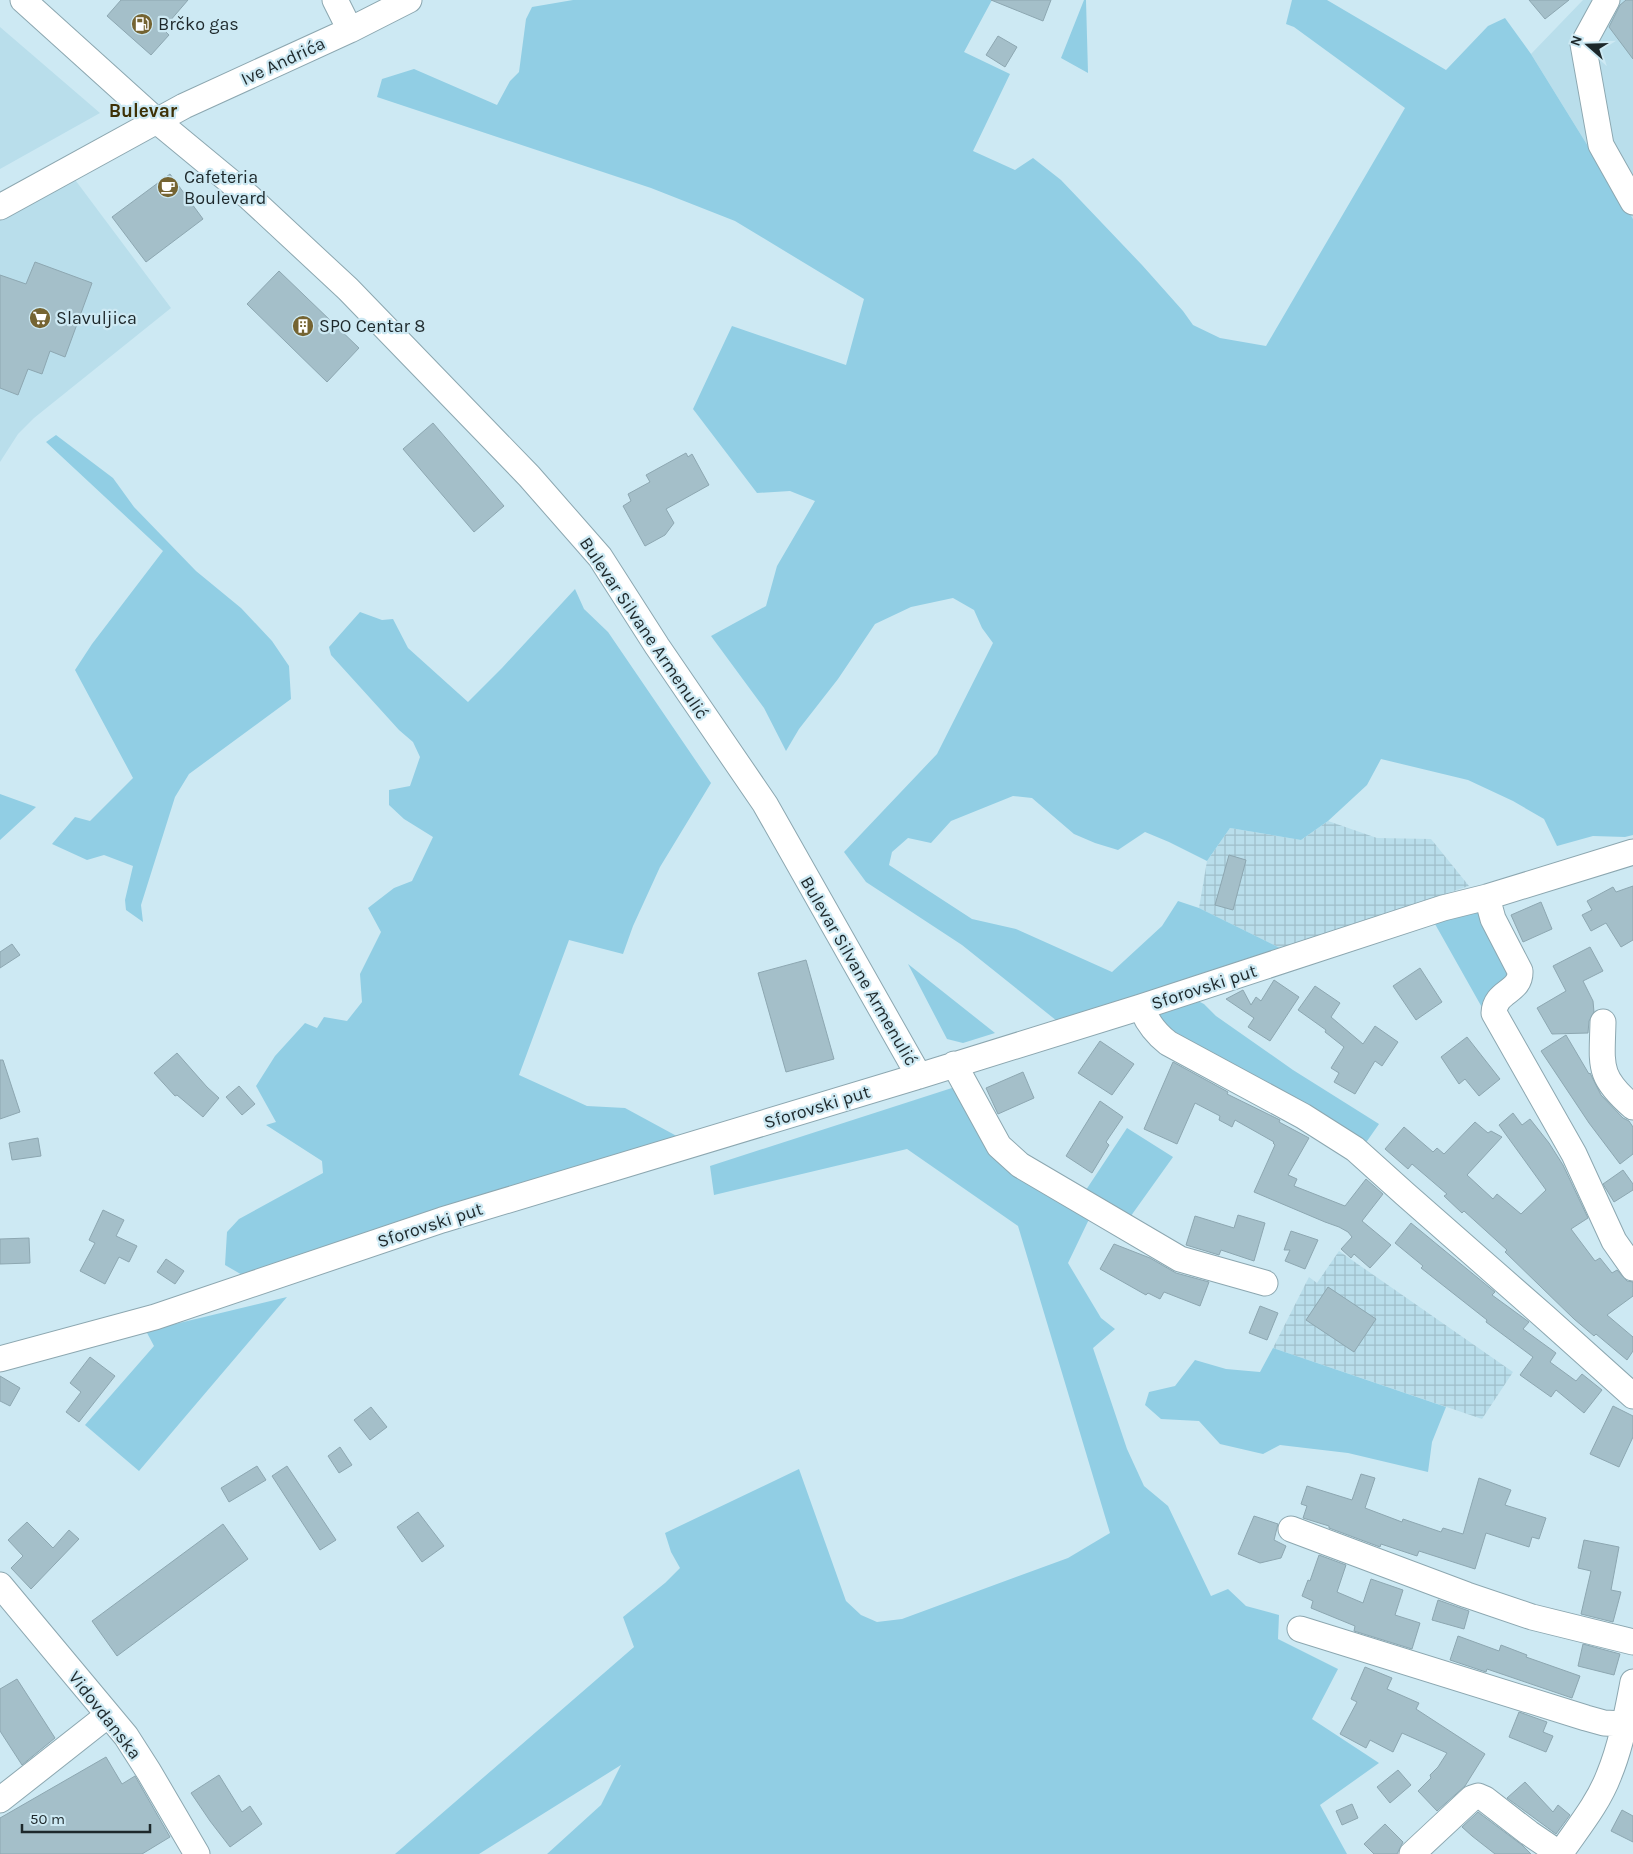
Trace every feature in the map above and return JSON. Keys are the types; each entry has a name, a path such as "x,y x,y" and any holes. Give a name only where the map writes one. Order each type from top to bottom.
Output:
{"street":[{"name":"Bulevar Silvane Armenulić","path":"23,0 157,121 249,197 348,289 529,476 600,557 657,646 765,804 919,1076"},
{"path":"335,0 350,30"},
{"name":"Ive Andrića","path":"0,207 184,106 350,30 409,0"},
{"path":"1607,0 1583,44 1601,145 1633,202"},
{"name":"Sforovski put","path":"0,1360 155,1317 442,1220 919,1076 1140,1007 1442,908 1487,897 1633,852"},
{"path":"1487,897 1493,920 1520,971 1520,977 1516,985 1498,999 1494,1006 1494,1013 1498,1024 1574,1154 1614,1241 1633,1268"},
{"path":"1140,1007 1157,1034 1168,1043 1303,1116 1355,1149 1633,1396"},
{"path":"1603,1022 1602,1065 1605,1074 1622,1098 1633,1107"},
{"path":"954,1064 1000,1146 1020,1165 1180,1259 1265,1283"},
{"path":"1291,1529 1523,1614 1586,1632 1633,1642"},
{"name":"Vidovdanska","path":"0,1585 126,1736 197,1854"},
{"path":"1300,1629 1586,1718 1604,1723 1624,1724"},
{"path":"1412,1854 1472,1798 1478,1796 1485,1799 1560,1854 1603,1789 1609,1775 1624,1724 1633,1682"},
{"path":"0,1800 108,1715"}],"shaded area":[{"path":"573,0 992,0 964,52 1010,74 973,151 1015,170 1033,158 1061,180 1142,265 1193,325 1220,338 1266,346 1405,108 1294,27 1286,24 1292,0 1327,0 1446,70 1488,26 1505,18 1531,54 1633,219 1633,835 1625,837 1593,836 1557,846 1544,819 1513,801 1468,780 1381,759 1367,785 1328,821 1301,840 1230,828 1207,861 1145,832 1118,850 1095,843 1074,834 1032,798 1013,796 951,821 931,843 908,838 892,852 889,865 972,919 1016,929 1112,972 1162,926 1178,901 1199,908 1280,948 1057,1021 962,945 866,882 844,852 937,754 993,643 982,628 974,610 953,598 911,607 875,624 838,679 799,729 786,751 764,708 711,636 766,606 777,566 815,501 790,491 757,493 693,409 732,326 846,365 864,299 735,221 651,188 377,97 382,79 414,69 497,105 510,81 519,72 526,19 532,7"},
{"path":"1084,0 1086,0 1088,73 1061,58"},
{"path":"1583,0 1633,0 1633,219 1531,54"},
{"path":"0,27 100,113 0,169"},
{"path":"73,177 171,308 34,418 18,434 0,462 0,218"},
{"path":"56,435 113,478 134,507 196,571 241,608 272,641 289,666 291,699 189,774 175,797 141,905 143,922 126,910 125,900 133,866 104,855 87,860 52,844 75,817 90,821 133,778 75,670 92,644 163,551 46,442"},
{"path":"575,589 584,609 608,632 711,783 660,867 633,926 623,954 569,940 519,1075 587,1106 625,1108 684,1140 244,1276 225,1265 227,1232 239,1219 323,1173 322,1161 266,1125 276,1122 256,1086 275,1056 305,1023 317,1028 324,1017 347,1021 362,1002 360,974 381,932 368,908 394,888 412,881 433,837 404,819 389,805 389,790 410,786 420,757 413,742 399,730 331,655 329,647 360,612 382,620 393,619 408,648 468,702"},
{"path":"0,794 36,807 0,840"},
{"path":"1328,821 1377,838 1431,839 1469,886 1280,948 1199,908 1207,861 1230,828 1301,840"},
{"path":"1479,907 1513,976 1484,1011 1435,924"},
{"path":"908,964 995,1033 963,1043 947,1039"},
{"path":"1198,1001 1204,1004 1216,1016 1293,1070 1379,1124 1365,1144 1164,1034 1158,1016 1160,1013"},
{"path":"955,1087 991,1151 1092,1213 1068,1263 1101,1318 1115,1329 1093,1348 1127,1449 1144,1486 1168,1506 1211,1596 1228,1589 1246,1606 1279,1615 1278,1639 1338,1669 1312,1719 1379,1763 1320,1805 1347,1854 547,1854 601,1805 621,1765 479,1854 395,1854 634,1647 623,1617 665,1583 680,1568 671,1552 665,1533 799,1469 846,1601 861,1615 877,1622 902,1619 1068,1558 1110,1533 1018,1226 907,1149 714,1195 710,1166"},
{"path":"1127,1128 1173,1157 1128,1220 1084,1193"},
{"path":"1339,1251 1513,1372 1482,1419 1273,1348 1309,1277 1317,1283"},
{"path":"287,1297 139,1471 85,1425 154,1346 146,1331"},
{"path":"1273,1348 1446,1407 1432,1442 1428,1472 1348,1453 1280,1445 1263,1454 1220,1444 1199,1421 1161,1419 1145,1405 1149,1392 1175,1386 1195,1360 1226,1369 1260,1372"}],"building":[{"name":"Brčko gas","path":"121,0 188,0 163,29 169,35 151,55 107,16"},
{"path":"991,0 1051,0 1043,21"},
{"path":"1529,0 1569,0 1545,19"},
{"path":"1626,0 1633,0 1633,59 1609,27 1620,5"},
{"path":"998,36 1017,47 1005,67 986,55"},
{"path":"170,174 203,219 146,262 112,217"},
{"name":"Slavuljica","path":"35,262 92,283 65,357 50,351 42,374 28,369 18,395 0,388 0,275 26,284"},
{"name":"SPO Centar 8","path":"279,271 359,348 327,382 247,304"},
{"path":"433,423 504,506 474,532 403,449"},
{"path":"686,453 688,457 692,454 709,485 666,509 674,523 665,535 645,546 623,506 631,501 628,494 650,482 646,475"},
{"path":"1229,855 1246,860 1233,910 1215,905"},
{"path":"1633,886 1633,940 1621,947 1606,923 1591,931 1582,915 1592,910 1587,901 1613,887 1616,892"},
{"path":"1541,902 1552,929 1523,942 1511,915"},
{"path":"12,944 20,955 0,968 0,952"},
{"path":"1590,947 1603,971 1583,981 1593,1001 1594,1012 1589,1021 1588,1033 1552,1034 1537,1008 1566,991 1553,966"},
{"path":"806,960 834,1059 786,1072 758,973"},
{"path":"1420,968 1442,1002 1416,1020 1393,986"},
{"path":"1274,980 1299,997 1270,1041 1248,1027 1254,1018 1226,999 1243,990 1251,1005 1256,997 1261,1001"},
{"path":"1315,986 1340,1003 1331,1017 1363,1044 1375,1026 1398,1042 1382,1066 1375,1061 1355,1094 1334,1082 1339,1073 1331,1068 1344,1047 1325,1032 1326,1030 1298,1010"},
{"path":"1566,1035 1590,1073 1601,1095 1633,1127 1633,1154 1620,1164 1589,1123 1541,1051"},
{"path":"1467,1037 1500,1079 1479,1096 1465,1079 1459,1084 1441,1057"},
{"path":"1100,1041 1134,1064 1112,1095 1078,1073"},
{"path":"177,1053 219,1098 203,1117 177,1095 175,1096 154,1073"},
{"path":"0,1060 3,1060 20,1112 0,1119"},
{"path":"1173,1062 1228,1092 1227,1094 1280,1120 1279,1122 1309,1138 1288,1175 1297,1179 1294,1186 1345,1206 1366,1179 1383,1194 1362,1221 1391,1245 1370,1268 1354,1254 1351,1258 1341,1249 1352,1237 1348,1232 1254,1192 1275,1145 1274,1142 1235,1120 1232,1127 1219,1120 1220,1116 1195,1103 1177,1144 1144,1129"},
{"path":"1023,1072 1034,1098 998,1114 986,1088"},
{"path":"239,1086 255,1104 242,1115 226,1097"},
{"path":"1100,1101 1123,1117 1106,1142 1109,1145 1092,1173 1066,1156"},
{"path":"1513,1113 1522,1125 1530,1119 1563,1165 1588,1218 1571,1229 1595,1261 1600,1258 1612,1273 1617,1270 1627,1281 1633,1282 1633,1296 1607,1315 1633,1337 1633,1351 1627,1360 1596,1334 1594,1336 1574,1319 1505,1252 1507,1250 1464,1211 1462,1213 1444,1196 1447,1194 1412,1164 1408,1169 1385,1149 1404,1127 1433,1152 1437,1148 1444,1154 1475,1122 1488,1133 1491,1131 1502,1137 1467,1175 1493,1199 1497,1194 1521,1214 1546,1190 1499,1125"},
{"path":"38,1138 41,1156 12,1160 9,1143"},
{"path":"1623,1170 1633,1184 1633,1190 1614,1202 1603,1184"},
{"path":"103,1210 124,1220 116,1236 137,1246 129,1262 119,1257 105,1284 80,1271 95,1243 89,1240"},
{"path":"1238,1215 1265,1223 1254,1261 1221,1250 1219,1255 1186,1245 1195,1216 1234,1228"},
{"path":"1411,1223 1495,1292 1492,1295 1529,1322 1523,1329 1556,1353 1550,1362 1576,1381 1582,1374 1602,1390 1584,1413 1556,1390 1551,1397 1520,1375 1533,1357 1486,1322 1487,1320 1421,1268 1423,1266 1395,1243"},
{"path":"1291,1231 1318,1240 1305,1269 1285,1261 1290,1250 1284,1250"},
{"path":"29,1238 30,1263 0,1264 0,1239"},
{"path":"1114,1244 1150,1258 1176,1273 1209,1282 1200,1306 1164,1292 1160,1299 1148,1293 1146,1295 1100,1269"},
{"path":"166,1259 184,1271 175,1284 157,1272"},
{"path":"1328,1287 1376,1319 1354,1352 1306,1320"},
{"path":"1260,1306 1278,1313 1267,1340 1249,1333"},
{"path":"90,1357 115,1376 79,1422 66,1412 81,1392 70,1383"},
{"path":"0,1376 20,1388 10,1406 0,1401"},
{"path":"1613,1406 1633,1416 1633,1437 1619,1467 1590,1454"},
{"path":"371,1407 387,1427 370,1440 354,1420"},
{"path":"340,1447 352,1465 339,1473 328,1456"},
{"path":"257,1466 266,1480 229,1502 221,1488"},
{"path":"287,1466 336,1540 320,1550 272,1476"},
{"path":"1361,1474 1375,1478 1365,1508 1402,1522 1403,1519 1441,1532 1443,1528 1463,1534 1479,1478 1511,1490 1505,1505 1546,1518 1539,1539 1532,1537 1529,1547 1486,1533 1475,1569 1419,1551 1417,1556 1381,1544 1380,1547 1329,1528 1329,1526 1303,1518 1307,1506 1301,1504 1307,1486 1352,1500"},
{"path":"418,1512 444,1546 422,1562 397,1527"},
{"path":"1254,1516 1278,1524 1274,1540 1286,1546 1281,1558 1260,1563 1238,1554"},
{"path":"27,1522 53,1548 69,1530 79,1539 31,1589 11,1568 23,1556 8,1540"},
{"path":"223,1524 248,1559 117,1656 92,1621"},
{"path":"1584,1540 1619,1547 1611,1590 1621,1592 1613,1622 1581,1614 1591,1571 1578,1568"},
{"path":"1319,1555 1346,1565 1337,1592 1363,1603 1371,1579 1403,1590 1395,1615 1420,1623 1412,1649 1354,1631 1355,1626 1311,1608 1313,1601 1302,1596 1308,1580 1310,1581"},
{"path":"1438,1600 1469,1611 1464,1629 1432,1620"},
{"path":"1458,1636 1499,1651 1501,1645 1527,1655 1526,1657 1580,1676 1572,1698 1487,1669 1486,1672 1450,1660"},
{"path":"1583,1644 1620,1654 1614,1675 1578,1666"},
{"path":"1365,1667 1392,1678 1387,1689 1419,1703 1416,1709 1485,1754 1465,1786 1437,1811 1418,1791 1431,1778 1430,1775 1447,1753 1402,1733 1393,1752 1370,1740 1366,1748 1340,1734 1357,1702 1351,1699"},
{"path":"17,1679 55,1738 22,1765 0,1731 0,1689"},
{"path":"1519,1712 1547,1722 1543,1732 1553,1736 1546,1752 1509,1737"},
{"path":"106,1757 122,1784 135,1776 170,1837 142,1854 0,1854 0,1818"},
{"path":"1398,1770 1411,1785 1390,1803 1377,1787"},
{"path":"219,1775 242,1812 250,1806 262,1824 230,1847 191,1793"},
{"path":"1525,1782 1553,1812 1558,1805 1570,1815 1556,1834 1507,1798"},
{"path":"1352,1804 1358,1818 1342,1825 1336,1811"},
{"path":"1622,1810 1633,1816 1633,1842 1611,1831"},
{"path":"1478,1812 1531,1854 1495,1854 1472,1836 1462,1827"},
{"path":"1385,1824 1403,1842 1397,1854 1374,1854 1364,1844"}],"place":[{"name":"Brčko gas","path":"142,24"},
{"name":"Cafeteria Boulevard","path":"168,187"},
{"name":"Slavuljica","path":"40,318"},
{"name":"SPO Centar 8","path":"303,326"}],"district":[{"name":"Bulevar","path":"143,110"}]}
